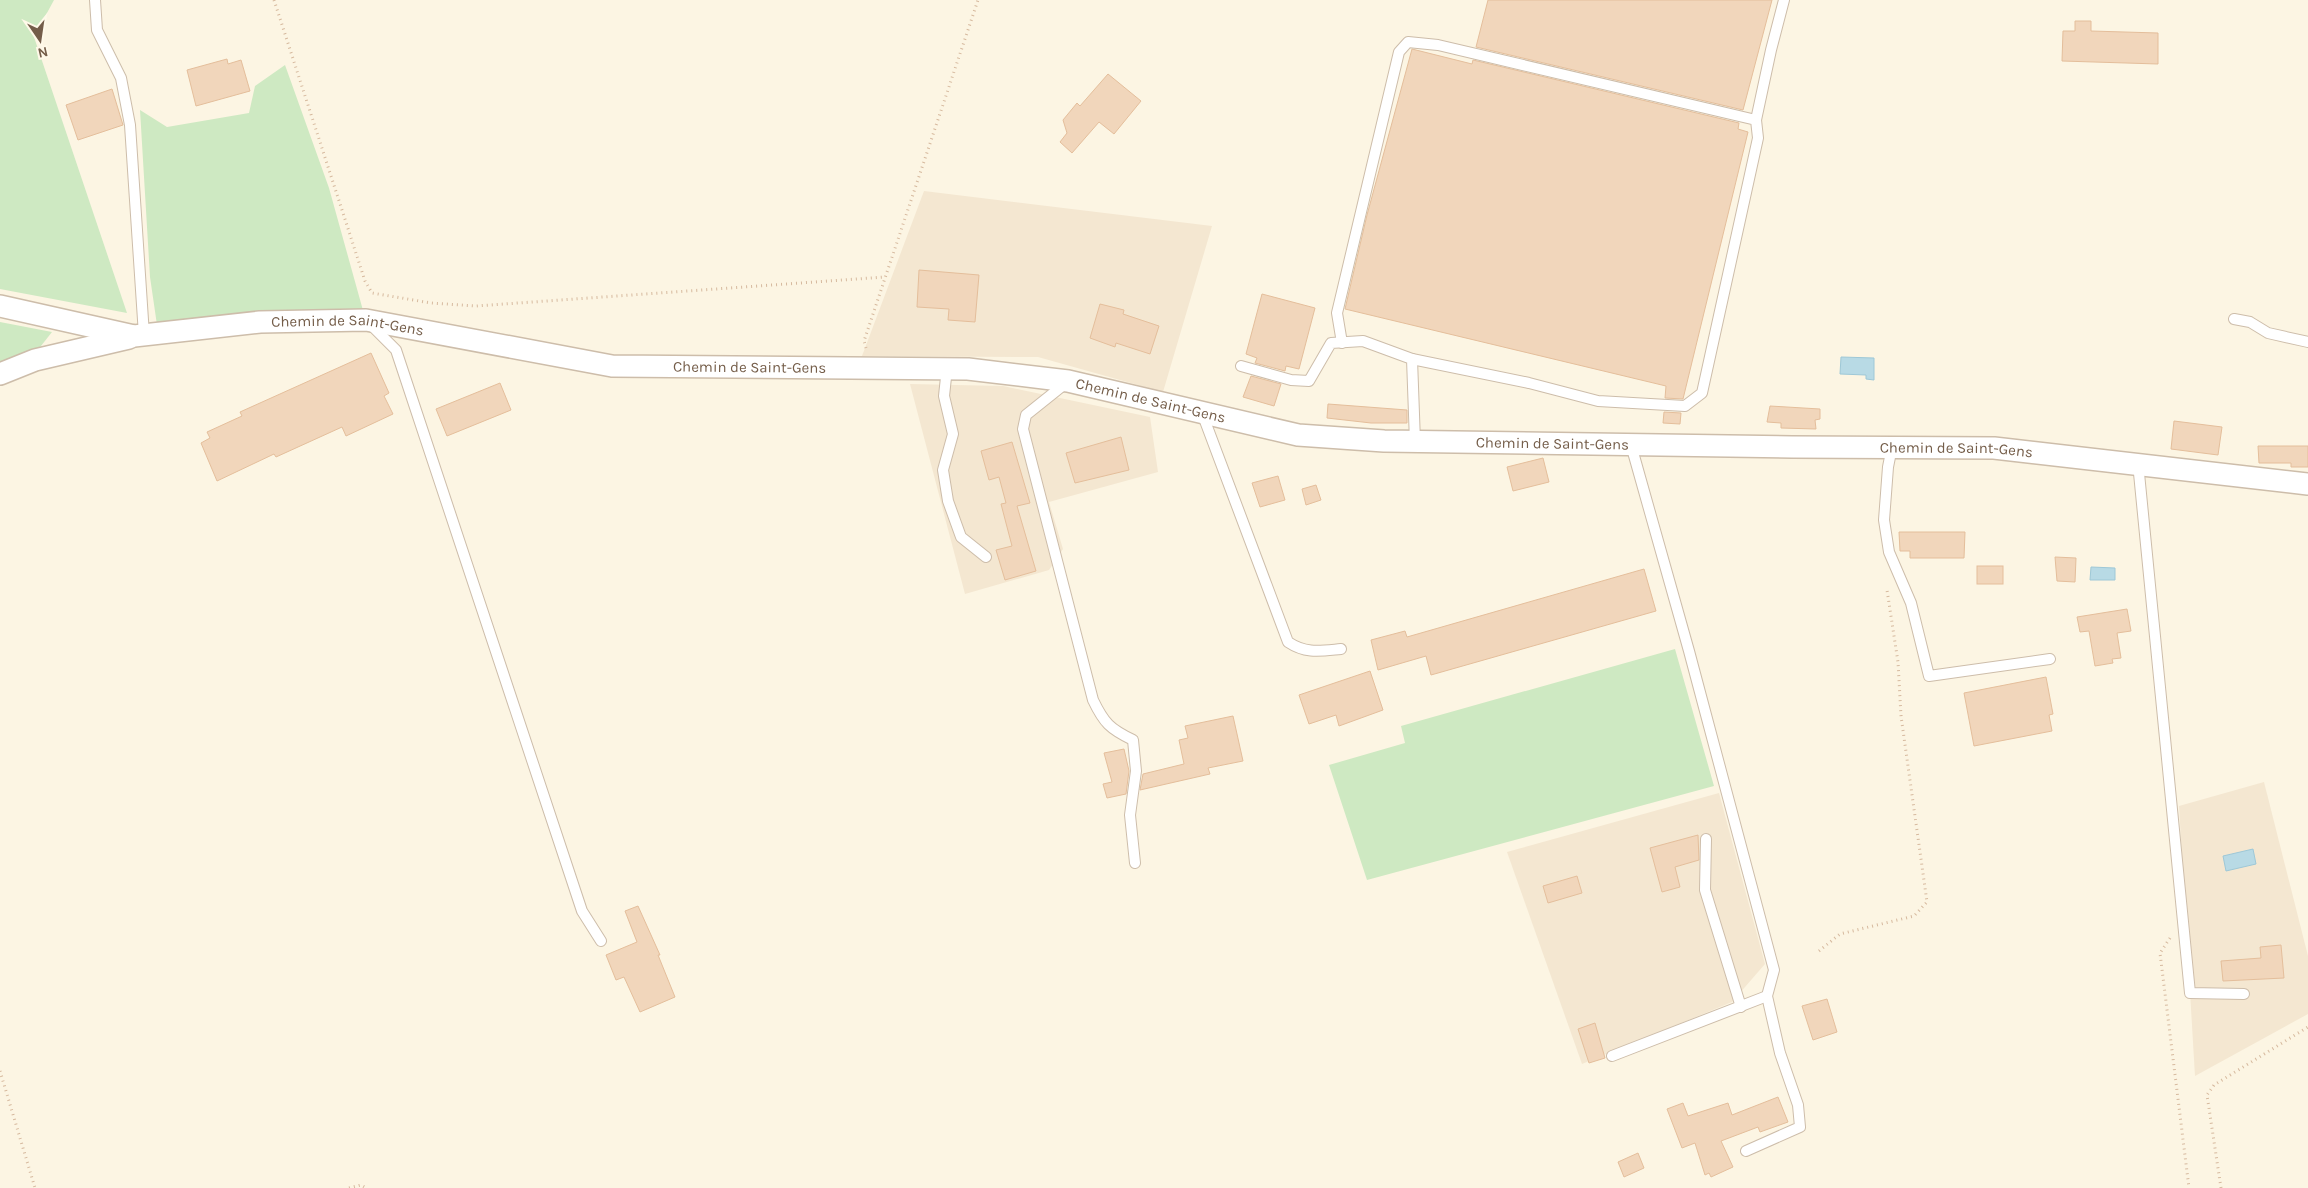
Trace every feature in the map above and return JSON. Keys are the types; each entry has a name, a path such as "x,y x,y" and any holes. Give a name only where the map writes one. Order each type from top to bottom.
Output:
{"street":[{"name":"Chemin de Saint-Gens","path":"0,306 139,336 260,322 366,320 612,366 968,368 1068,381 1298,435 1415,442 1994,448 2308,484"},
{"path":"0,374 35,360 139,336"}],"lane":[{"path":"95,0 97,30 122,78 130,125 139,336"},
{"path":"1241,366 1291,380 1309,381 1331,343 1363,341 1412,359 1529,383 1598,401 1686,406 1702,393 1758,138 1756,120 1770,50 1784,0"},
{"path":"1342,343 1337,313 1399,52 1408,42 1438,45 1756,120"},
{"path":"366,320 396,350 440,488 582,911 601,941"},
{"path":"2234,320 2250,322 2268,332 2308,342"},
{"path":"1412,359 1415,442"},
{"path":"947,368 944,396 953,434 943,470 948,501 961,537 986,557"},
{"path":"1068,381 1026,415 1022,429 1093,700 1101,718 1113,730 1133,740 1136,771 1130,815 1135,863"},
{"path":"1202,413 1288,642 1299,650 1315,651 1341,648"},
{"path":"1631,445 1689,651 1774,970 1767,996 1780,1053 1798,1105 1800,1127 1746,1151"},
{"path":"1892,448 1888,467 1884,520 1889,552 1911,603 1929,676 2050,659"},
{"path":"2138,463 2190,993 2244,994"},
{"path":"1706,839 1705,890 1741,1007"},
{"path":"1612,1056 1767,996"}],"path":[{"path":"274,0 365,281 372,292 431,303 476,306 885,277"},
{"path":"873,367 864,341 978,0"},
{"path":"1819,951 1840,934 1914,916 1926,902 1901,716 1898,662 1887,588"},
{"path":"2183,926 2168,940 2160,953 2190,1188"},
{"path":"2221,1188 2207,1095 2214,1085 2308,1026"},
{"path":"0,1071 35,1188"},
{"path":"350,1188 362,1186 366,1188"}],"shaded area":[{"path":"924,191 1212,226 1163,392 1038,357 862,356"},
{"path":"910,384 1003,386 1150,417 1158,472 1049,502 1063,549 1049,570 965,594"},
{"path":"2264,782 2308,956 2308,1014 2195,1076 2179,806"},
{"path":"1719,793 1765,964 1732,1002 1582,1064 1507,852"}],"green space":[{"path":"0,0 54,0 34,37 127,313 0,289"},
{"path":"285,65 329,188 364,314 157,325 150,277 140,110 167,127 249,113 255,86"},
{"path":"0,322 52,332 37,351 0,365"},
{"path":"1675,649 1714,786 1367,880 1329,765 1405,743 1401,726"}],"water":[{"path":"1841,357 1874,358 1874,380 1866,379 1866,375 1840,374"},
{"path":"2091,567 2115,568 2115,580 2090,580"},
{"path":"2253,849 2256,864 2226,871 2223,856"}],"building":[{"path":"1488,0 1772,0 1743,110 1476,47"},
{"path":"2075,21 2091,21 2091,31 2158,33 2158,64 2062,61 2063,31 2075,31"},
{"path":"1412,49 1472,64 1473,60 1739,123 1738,129 1748,132 1683,399 1665,398 1666,386 1345,309 1367,215"},
{"path":"227,59 228,64 241,60 250,91 196,106 187,70"},
{"path":"1108,74 1141,101 1114,134 1099,122 1072,153 1060,142 1067,133 1063,120 1077,103 1080,106"},
{"path":"112,89 123,125 78,140 66,105"},
{"path":"919,270 979,275 975,322 948,320 949,309 917,307"},
{"path":"1262,294 1315,308 1299,369 1286,366 1285,371 1255,363 1257,358 1246,354"},
{"path":"1100,304 1124,310 1123,314 1159,326 1150,354 1116,343 1115,347 1090,338"},
{"path":"371,353 389,393 384,396 393,414 346,436 342,427 276,457 274,454 217,481 201,443 210,438 207,432 242,416 240,412"},
{"path":"1251,376 1281,384 1274,406 1243,397"},
{"path":"500,383 511,410 447,436 436,409"},
{"path":"1328,404 1407,410 1407,423 1371,423 1327,418"},
{"path":"1770,406 1820,409 1820,419 1815,420 1816,429 1781,428 1781,423 1767,422"},
{"path":"1664,412 1681,413 1680,424 1663,423"},
{"path":"2174,421 2222,427 2218,455 2171,449"},
{"path":"1121,437 1129,470 1075,483 1066,453"},
{"path":"1012,442 1030,503 1017,506 1036,571 1005,580 996,550 1012,546 1001,504 1006,503 999,477 989,480 981,451"},
{"path":"2258,446 2308,446 2308,467 2291,467 2291,463 2259,463"},
{"path":"1543,458 1549,482 1513,491 1507,467"},
{"path":"1278,476 1285,500 1260,507 1252,483"},
{"path":"1316,485 1321,500 1306,505 1302,489"},
{"path":"1899,532 1965,532 1964,558 1910,558 1910,551 1900,551"},
{"path":"2055,557 2076,558 2075,582 2057,581"},
{"path":"1977,566 2003,566 2003,584 1977,584"},
{"path":"1644,569 1656,611 1431,675 1426,656 1378,670 1371,640 1405,631 1407,637"},
{"path":"2127,609 2131,631 2117,633 2121,658 2112,659 2113,663 2095,666 2089,631 2080,632 2077,617"},
{"path":"1370,671 1383,710 1339,726 1336,715 1309,724 1299,695"},
{"path":"2046,677 2053,714 2049,715 2052,731 1974,746 1964,693"},
{"path":"1233,716 1243,761 1208,768 1210,774 1140,790 1143,774 1184,764 1179,740 1188,738 1185,726"},
{"path":"1124,749 1129,771 1126,794 1107,798 1103,784 1112,782 1104,753"},
{"path":"1698,835 1699,860 1675,867 1680,887 1662,892 1650,848"},
{"path":"1577,876 1582,893 1548,903 1543,886"},
{"path":"638,906 660,955 658,955 675,997 640,1012 624,977 616,980 606,955 637,942 625,911"},
{"path":"2281,945 2284,978 2223,981 2221,961 2261,958 2260,947"},
{"path":"1827,999 1837,1032 1813,1040 1802,1006"},
{"path":"1595,1023 1605,1058 1589,1063 1578,1029"},
{"path":"1778,1097 1788,1122 1760,1132 1758,1127 1721,1141 1733,1167 1711,1177 1709,1173 1705,1175 1695,1143 1682,1148 1667,1109 1683,1103 1688,1116 1728,1103 1732,1115"},
{"path":"1638,1153 1644,1168 1624,1177 1618,1162"}]}
